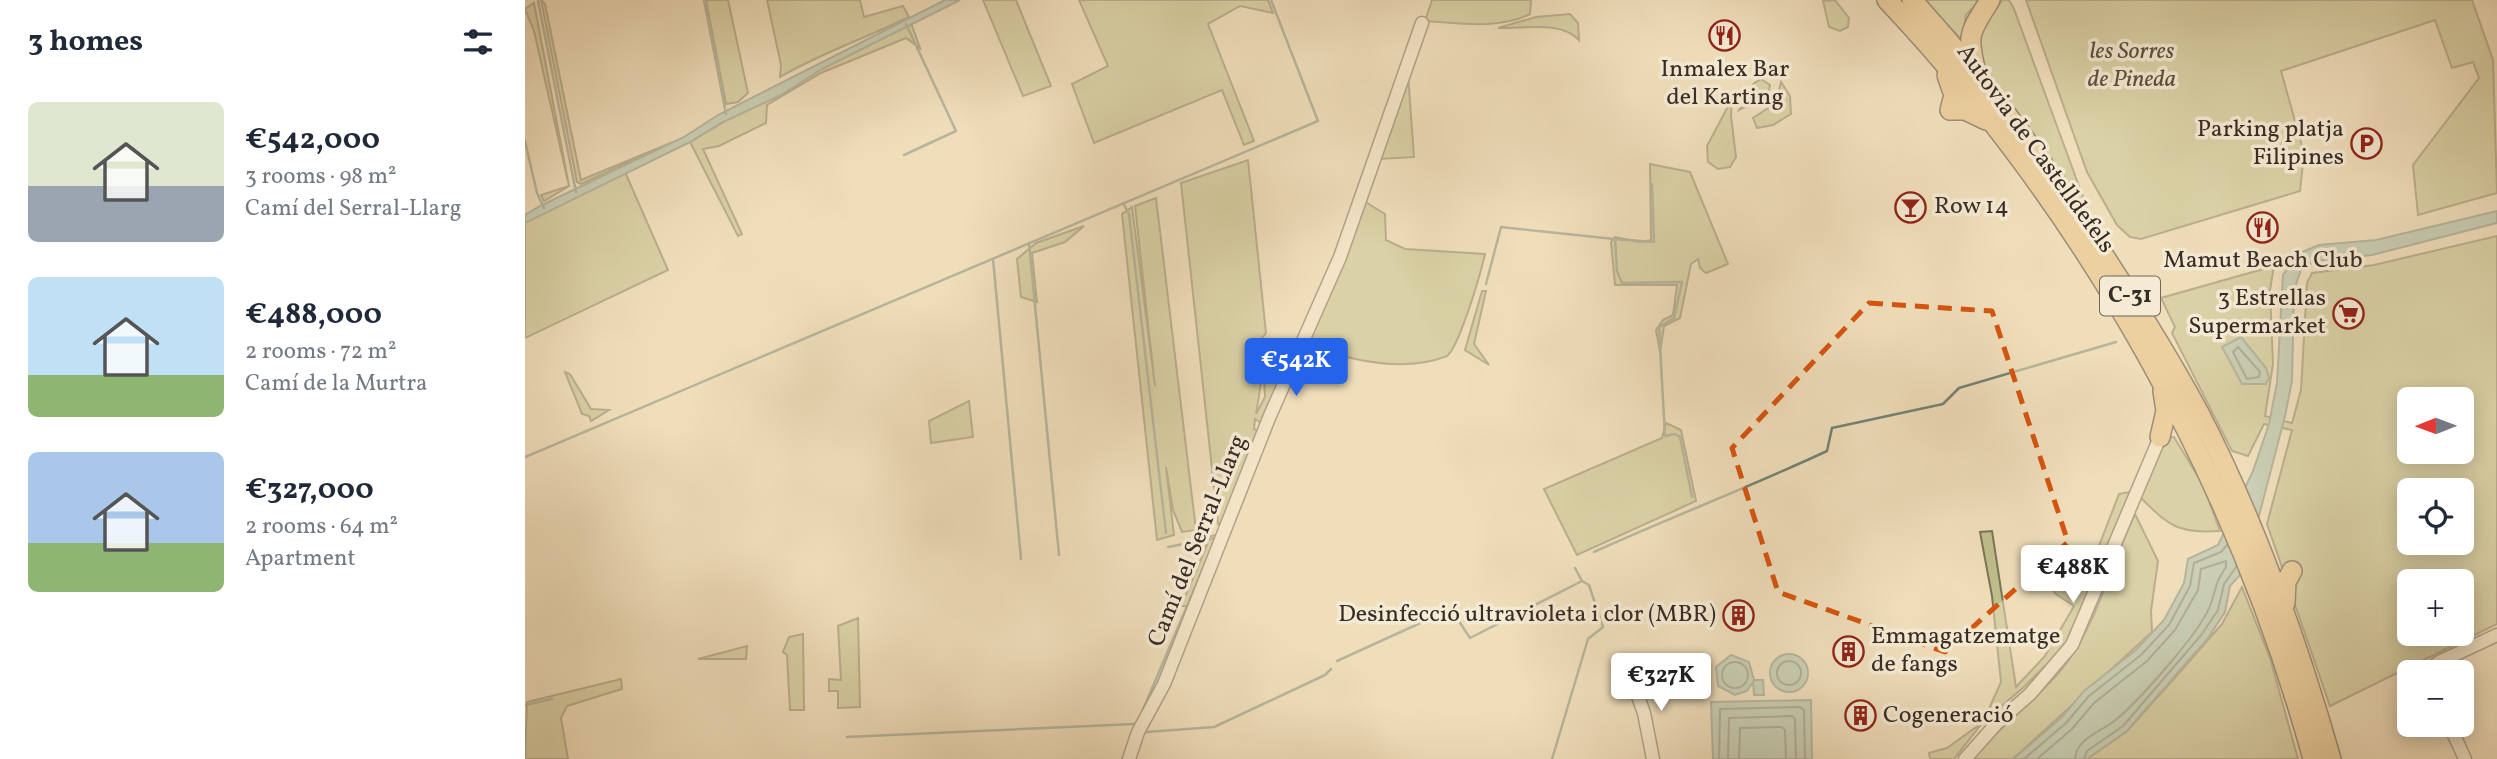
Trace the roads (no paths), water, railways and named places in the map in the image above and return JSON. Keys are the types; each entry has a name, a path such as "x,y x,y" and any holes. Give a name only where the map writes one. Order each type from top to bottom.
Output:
{"highway":[{"name":"Autovia de Castelldefels","path":"1887,0 1990,122 2069,228 2157,374 2227,513 2258,556 2290,627 2331,759"},
{"name":"Autovia de Castelldefels","path":"1912,0 1976,74 2047,169 2142,313 2189,394 2237,490 2258,556 2312,759"},
{"path":"1976,74 1971,35 1976,17 1990,0"},
{"path":"2157,374 2166,405 2159,437"},
{"path":"2159,437 2170,432 2179,433 2197,455"}],"street":[{"name":"Camí del Serral-Llarg","path":"1129,759 1138,732 1164,684 1269,418 1340,257 1422,23"},
{"path":"1965,759 1997,723 2030,694 2072,645 2159,437"},
{"path":"2443,660 2497,635"},
{"path":"1630,677 1644,713 1653,759"},
{"path":"2455,737 2465,759"}],"water":[{"path":"945,0 960,0 822,69 781,95 721,123 690,142 525,223 525,215 540,206 684,137 718,115"},
{"path":"2497,211 2497,223 2372,255 2315,261 2301,270 2294,290 2292,381 2285,416 2259,516 2241,574 2230,586 2225,612 2208,638 2127,731 2087,759 2013,759 2061,718 2084,691 2137,649 2164,620 2184,583 2188,559 2218,545 2253,471 2269,424 2277,383 2283,275 2297,254 2319,245 2376,240"},
{"path":"2241,337 2266,368 2269,378 2266,384 2242,384 2222,347"},
{"path":"1789,654 1803,659 1808,673 1803,687 1789,692 1775,687 1770,673 1775,659"},
{"path":"1731,655 1749,662 1754,680 1763,680 1764,695 1754,695 1753,682 1747,691 1735,695 1718,686 1716,667"},
{"path":"1811,700 1812,759 1713,759 1711,702"}],"waterway":[{"path":"704,0 726,114"},
{"path":"525,457 1318,121 1271,0"},
{"path":"538,1 576,192"},
{"path":"904,155 956,131 906,24"},
{"path":"525,141 537,193 544,208"},
{"path":"1652,184 1654,242 1615,239 1617,271 1622,283 1682,282 1674,318 1659,327 1665,436 1675,434 1680,437 1692,497"},
{"path":"1123,203 1129,214 1166,533"},
{"path":"1486,284 1501,227 1614,239"},
{"path":"1029,243 1059,555"},
{"path":"993,259 1021,559"},
{"path":"1594,552 1827,451 1832,428 1943,404 1959,388 2116,342"},
{"path":"1168,547 1216,538 1215,540"},
{"path":"1122,759 1207,559"},
{"path":"1552,759 1588,639 1603,627 1589,585 1582,581 1575,568"},
{"path":"1337,661 1451,609 1470,638 1582,581"},
{"path":"1147,732 1214,727 1325,675 1331,669"},
{"path":"525,705 552,699"},
{"path":"847,737 1134,724"}],"place":[{"name":"Inmalex Bar del Karting","path":"1725,36"},
{"name":"Parking platja Filipines","path":"2367,144"},
{"name":"Row 14","path":"1911,207"},
{"name":"Mamut Beach Club","path":"2263,227"},
{"name":"3 Estrellas Supermarket","path":"2349,313"},
{"name":"Desinfecció ultravioleta i clor (MBR)","path":"1739,615"},
{"name":"Emmagatzematge de fangs","path":"1848,651"},
{"name":"Cogeneració","path":"1860,716"}],"park label":[{"name":"les Sorres de Pineda","path":"2132,66"}]}
